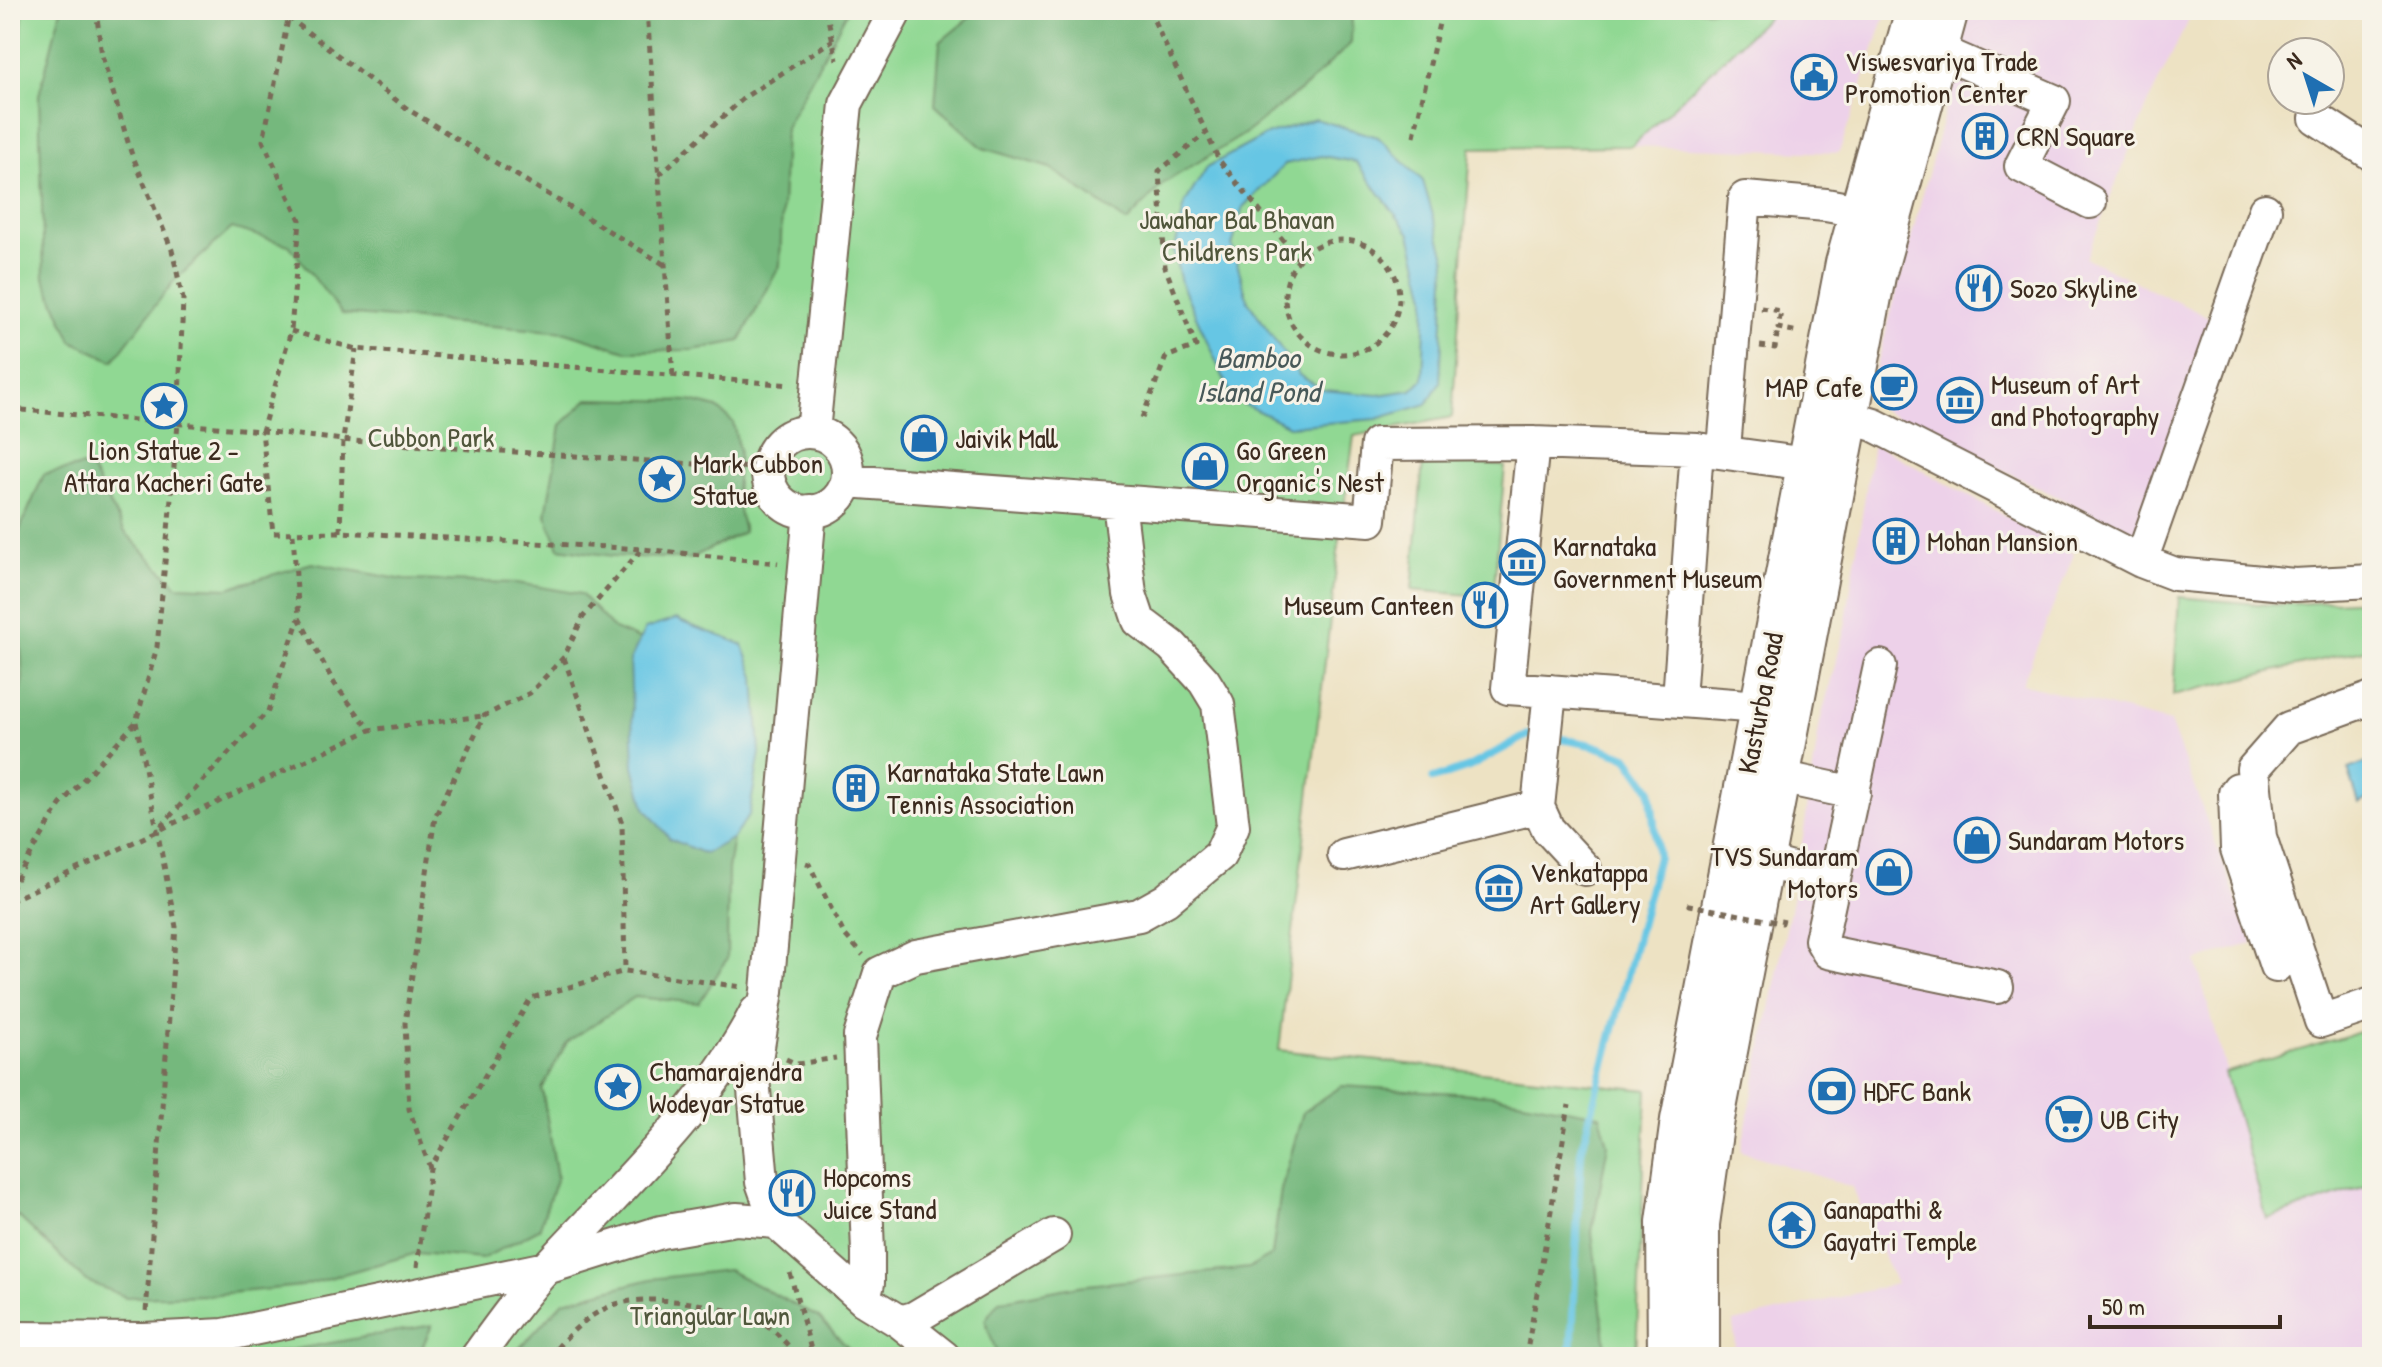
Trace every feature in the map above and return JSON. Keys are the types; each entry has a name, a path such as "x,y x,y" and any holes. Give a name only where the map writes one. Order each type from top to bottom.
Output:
{"main road":[{"name":"Kasturba Road","path":"1668,1357 1667,1222 1677,1149 1807,464 1859,211 1916,10"},
{"name":"Kasturba Road","path":"1699,1357 1699,1224 1714,1119 1879,261 1948,10"}],"street":[{"path":"813,432 846,104 896,10"},
{"path":"1937,50 2054,101 2021,166 2090,202"},
{"path":"2316,118 2372,154"},
{"path":"1679,699 1709,451 1725,437 1745,198 1859,211"},
{"path":"2141,561 2265,210"},
{"path":"1847,417 1874,425 2141,561 2175,574 2295,585 2372,581"},
{"path":"813,432 828,437 840,447 847,460 847,481 833,503 802,511 788,506 776,496 769,482 768,469 774,451 784,440 798,433 813,432"},
{"path":"847,481 1370,520 1377,444 1533,443 1709,451 1807,464"},
{"path":"1533,443 1508,688 1547,720 1679,699 1760,707"},
{"path":"864,1300 868,1268 860,1036 880,973 916,956 1139,915 1166,900 1220,855 1233,826 1218,704 1204,681 1172,646 1139,621 1130,594 1119,502"},
{"path":"810,511 767,991 753,1078 762,1182 776,1222 864,1300 900,1322 944,1357"},
{"path":"1880,666 1821,940 1828,952 1997,987"},
{"path":"2276,966 2237,849 2235,793 2289,728 2372,698"},
{"path":"1547,720 1538,807 1548,829 1585,869"},
{"path":"2253,769 2260,837 2321,1021 2372,1004"},
{"path":"1780,777 1854,793"},
{"path":"1344,855 1538,807"},
{"path":"1764,861 1834,881"},
{"path":"477,1357 546,1268 632,1179 693,1106 745,1034 767,991"},
{"path":"10,1338 144,1339 224,1335 546,1268 661,1232 736,1219 776,1222"},
{"path":"900,1322 914,1318 1054,1235"}],"path":[{"path":"96,10 102,56 131,152 172,250 183,299 178,424 157,647 136,722 176,927 144,1339"},
{"path":"279,10 409,110 665,265"},
{"path":"290,10 263,141 300,220 291,331 262,431 273,533 340,532 642,549 778,563"},
{"path":"647,10 673,377"},
{"path":"1149,10 1219,160 1299,260"},
{"path":"1414,136 1442,10"},
{"path":"659,175 745,97 833,40"},
{"path":"1142,418 1166,357 1196,346 1165,267 1159,171 1206,133"},
{"path":"1334,240 1365,244 1378,252 1396,278 1399,293 1395,320 1387,332 1366,350 1352,354 1338,355 1310,346 1290,323 1285,308 1284,293 1288,277 1299,260 1319,244 1334,240"},
{"path":"1736,304 1781,311 1778,328 1799,332"},
{"path":"291,331 356,349 673,377 802,385"},
{"path":"340,532 343,440 356,349"},
{"path":"10,409 343,440 768,469"},
{"path":"157,831 268,711 299,618 293,534"},
{"path":"10,901 370,730 484,716 530,693 564,657 583,617 642,549"},
{"path":"299,618 334,683 370,730"},
{"path":"564,657 622,823 625,971"},
{"path":"430,1168 409,1109 405,1023 435,817 484,716"},
{"path":"10,890 60,805 136,722"},
{"path":"800,860 809,864 844,934 880,973"},
{"path":"1690,903 1782,923 1783,919"},
{"path":"417,1280 430,1168 531,998 625,971 767,991"},
{"path":"786,1059 797,1064 861,1054"},
{"path":"1526,1357 1569,1105"},
{"path":"776,1222 813,1357"},
{"path":"549,1357 574,1327 613,1304 665,1299 721,1308 767,1326 799,1357"}],"shaded area":[{"path":"10,10 23,10 10,189"},
{"path":"1775,10 1887,10 1839,153 1632,146"},
{"path":"1968,10 2182,10 2191,15 2149,101 2086,258 2229,327 2157,546 1882,410 1869,395 1960,55"},
{"path":"1873,443 2074,554 2022,684 2170,722 2253,943 2196,961 2267,1218 2372,1184 2372,1357 1735,1357 1734,1322 1896,1284 1852,1187 1741,1151 1798,871 1820,722 1845,627"}],"green space":[{"name":"Cubbon Park","path":"23,10 1775,10 1632,146 1471,148 1452,417 1354,436 1279,1050 1647,1090 1636,1357 10,1357 10,189"},
{"path":"61,10 848,10 785,128 780,265 740,341 693,350 626,351 566,332 342,314 289,245 232,228 174,281 113,361 72,341 44,278 39,95"},
{"path":"979,10 1352,10 1351,43 1307,85 1243,135 1164,183 1127,222 1050,168 983,148 935,105 940,42"},
{"path":"588,399 690,401 717,408 733,422 739,450 736,496 744,532 689,559 613,556 559,548 546,515 561,425"},
{"path":"1423,460 1505,466 1493,597 1412,590"},
{"path":"89,465 125,532 177,586 228,588 312,563 404,580 517,583 581,594 614,629 690,660 742,781 728,869 727,959 699,1003 635,997 567,1042 542,1089 557,1177 539,1229 482,1259 417,1253 301,1286 208,1295 126,1297 86,1281 18,1216 10,1219 10,741 23,678 13,545 44,474"},
{"path":"2179,597 2269,605 2372,600 2372,648 2173,695"},
{"path":"2372,1028 2372,1184 2267,1219 2225,1073"},
{"path":"1342,1086 1490,1095 1600,1115 1608,1144 1592,1232 1607,1357 998,1357 985,1320 999,1301 1078,1286 1249,1268 1272,1255 1281,1190 1303,1112"},
{"name":"Triangular Lawn","path":"728,1270 818,1317 857,1357 511,1357 564,1301 651,1279"},
{"path":"432,1325 418,1357 252,1357"}],"water":[{"name":"Bamboo Island Pond","path":"1315,119 1378,137 1423,181 1446,260 1440,382 1427,404 1377,419 1289,426 1233,399 1181,283 1174,253 1185,203 1207,167 1266,135","holes":["1322,156 1356,162 1410,234 1426,296 1423,379 1412,390 1378,395 1324,390 1299,375 1248,301 1232,246 1243,207 1285,164"]},
{"path":"676,619 743,645 755,677 760,753 749,815 733,838 705,854 670,839 645,808 634,766 630,660 645,629"},
{"path":"2372,760 2372,798 2359,803 2348,769"}],"waterway":[{"path":"1433,779 1469,767 1528,735 1538,736"},
{"path":"1552,737 1592,745 1627,757 1650,789 1658,857 1581,1152 1571,1357"}],"place":[{"name":"Viswesvariya Trade Promotion Center","path":"1814,77"},
{"name":"CRN Square","path":"1985,136"},
{"name":"Sozo Skyline","path":"1979,288"},
{"name":"MAP Cafe","path":"1894,387"},
{"name":"Museum of Art and Photography","path":"1960,400"},
{"name":"Lion Statue 2 - Attara Kacheri Gate","path":"164,406"},
{"name":"Jaivik Mall","path":"924,438"},
{"name":"Go Green Organic's Nest","path":"1205,466"},
{"name":"Mark Cubbon Statue","path":"662,479"},
{"name":"Mohan Mansion","path":"1896,541"},
{"name":"Karnataka Government Museum","path":"1522,562"},
{"name":"Museum Canteen","path":"1485,605"},
{"name":"Karnataka State Lawn Tennis Association","path":"856,788"},
{"name":"Sundaram Motors","path":"1977,840"},
{"name":"TVS Sundaram Motors","path":"1889,872"},
{"name":"Venkatappa Art Gallery","path":"1499,888"},
{"name":"Chamarajendra Wodeyar Statue","path":"618,1087"},
{"name":"HDFC Bank","path":"1832,1091"},
{"name":"UB City","path":"2069,1119"},
{"name":"Hopcoms Juice Stand","path":"792,1193"},
{"name":"Ganapathi & Gayatri Temple","path":"1792,1225"}],"park label":[{"name":"Jawahar Bal Bhavan Childrens Park","path":"1237,235"}]}
